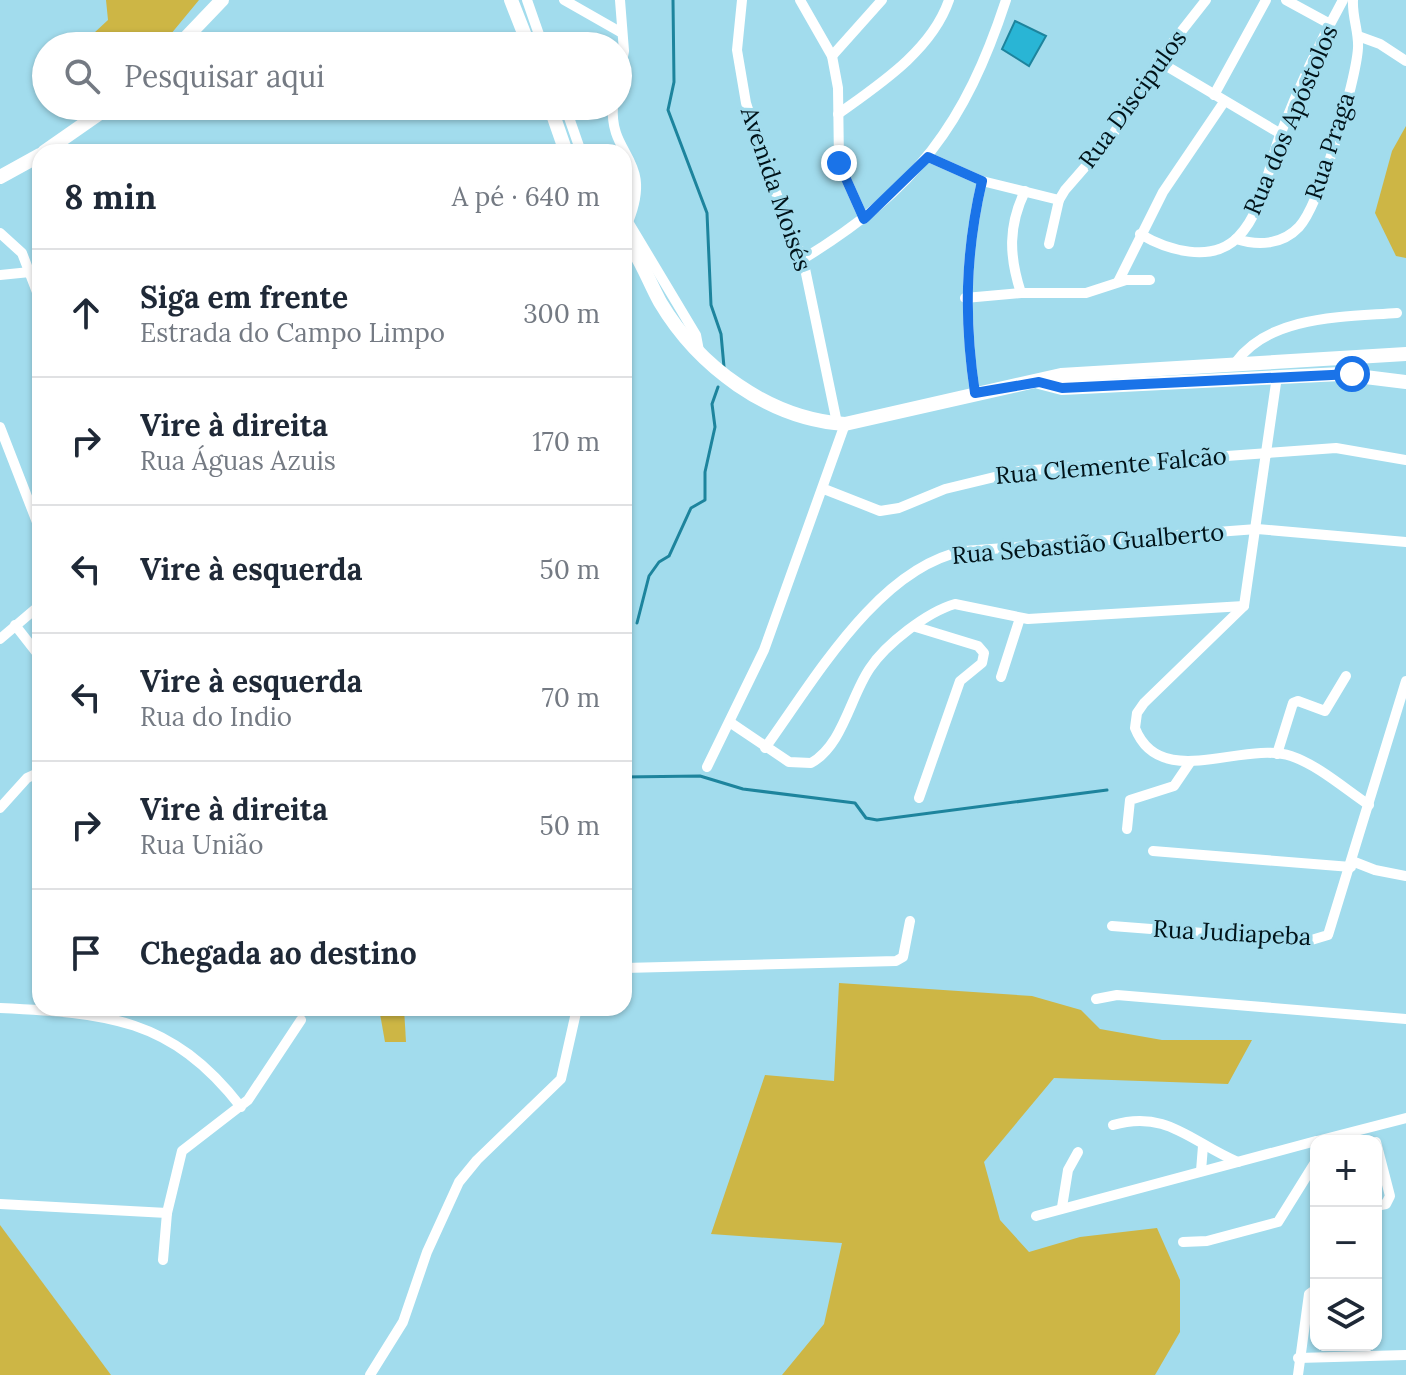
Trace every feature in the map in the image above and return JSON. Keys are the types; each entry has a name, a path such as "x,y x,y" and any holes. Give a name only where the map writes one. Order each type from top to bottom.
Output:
{"street":[{"path":"191,32 222,0"},
{"path":"511,0 524,32"},
{"path":"527,0 538,32"},
{"path":"564,0 620,32"},
{"path":"620,0 622,32"},
{"path":"800,0 832,56 839,163 864,219"},
{"path":"832,56 882,0"},
{"path":"838,114 921,47 941,22 949,0"},
{"path":"803,259 864,219 928,157 970,95 1006,0"},
{"name":"Rua Discipulos","path":"1049,244 1059,200 1112,136 1158,61 1206,0"},
{"path":"1214,95 1266,0"},
{"path":"1286,0 1330,24"},
{"name":"Rua dos Apóstolos","path":"1236,239 1256,206 1281,134 1343,0"},
{"name":"Rua Praga","path":"1140,234 1165,246 1193,252 1212,250 1236,239 1257,244 1278,241 1299,227 1307,215 1341,118 1358,52 1353,0"},
{"name":"Avenida Moisés","path":"743,3 737,50 746,103 772,183 803,259 841,423"},
{"path":"1358,36 1380,44 1406,61"},
{"path":"1158,61 1281,134"},
{"path":"1118,282 1140,234 1181,162 1224,102"},
{"path":"55,144 90,120"},
{"path":"555,120 563,144"},
{"path":"570,120 578,144"},
{"path":"614,120 622,144"},
{"path":"928,157 982,181 1059,200"},
{"path":"0,177 32,159"},
{"path":"632,168 638,182 632,202"},
{"path":"975,393 965,298 972,229 982,181"},
{"path":"1021,293 1012,263 1011,236 1012,222 1025,191"},
{"path":"0,233 15,244 32,278"},
{"path":"632,239 675,326 699,353 724,377 811,419 841,423 1061,375 1406,354"},
{"path":"0,275 30,272"},
{"path":"965,298 1021,293 1086,293 1118,282 1150,280"},
{"path":"1236,362 1252,343 1274,330 1397,313"},
{"path":"1039,382 1062,388 1352,374 1406,382"},
{"path":"1277,376 1244,606 1137,713 1135,728 1150,752 1171,760 1277,754 1310,766 1369,805"},
{"path":"707,767 764,650 824,489 841,423"},
{"path":"0,427 32,509"},
{"name":"Rua Clemente Falcão","path":"824,489 868,508 889,511 945,489 1019,471 1344,448 1406,460"},
{"name":"Rua Sebastião Gualberto","path":"765,748 851,627 889,593 944,555 1257,529 1406,542"},
{"path":"731,723 765,748 800,764 819,758 832,741 869,668 916,627 955,604 1020,618 1244,606"},
{"path":"0,639 32,611"},
{"path":"1001,677 1020,618"},
{"path":"15,625 32,647"},
{"path":"916,627 975,644 984,653 982,663 960,681 919,798"},
{"path":"1277,754 1293,703 1298,701 1325,711 1346,676"},
{"path":"1351,864 1406,681"},
{"path":"1127,829 1130,800 1174,786 1191,761"},
{"path":"0,808 20,785 32,777"},
{"path":"1153,851 1351,864 1406,876"},
{"name":"Rua Judiapeba","path":"1112,926 1321,940 1333,924 1351,864"},
{"path":"632,968 896,961 903,957 910,921"},
{"path":"1096,999 1117,995 1406,1019"},
{"path":"0,1008 32,1009"},
{"path":"91,1016 138,1025 161,1035 196,1060 241,1107"},
{"path":"370,1375 403,1322 431,1241 459,1182 477,1160 561,1079 575,1016"},
{"path":"163,1260 167,1213 182,1151 241,1107 256,1091 301,1020"},
{"path":"1343,1135 1406,1118"},
{"path":"1113,1125 1135,1120 1173,1125 1203,1146 1238,1162"},
{"path":"1372,1127 1374,1135"},
{"path":"1036,1216 1310,1143"},
{"path":"1201,1171 1203,1146"},
{"path":"1062,1207 1068,1170 1078,1152"},
{"path":"1382,1167 1389,1199 1382,1203"},
{"path":"1183,1242 1207,1241 1278,1222 1310,1171"},
{"path":"1382,1179 1384,1175"},
{"path":"0,1204 167,1213"},
{"path":"1298,1375 1298,1358 1310,1293"},
{"path":"1298,1358 1406,1355"}],"shaded area":[{"path":"106,0 199,0 173,32 95,32 108,20"},
{"path":"1406,126 1406,258 1396,256 1375,213 1392,151"},
{"path":"839,983 1032,996 1081,1010 1100,1029 1162,1040 1252,1040 1228,1084 1054,1078 984,1162 1000,1220 1029,1252 1080,1237 1157,1228 1180,1280 1180,1332 1155,1375 782,1375 824,1324 842,1243 711,1234 765,1075 834,1081"},
{"path":"380,1016 404,1016 406,1042 385,1042"},
{"path":"0,1225 111,1375 0,1375"}],"water":[{"path":"1015,21 1046,36 1029,66 1002,49"}],"waterway":[{"path":"673,0 674,82 668,110 707,213 711,305 721,334 724,367"},
{"path":"637,623 649,576 659,562 669,556 691,508 705,500 705,472 715,427 712,404 718,387"},
{"path":"632,777 700,776 743,789 855,803 866,818 877,820 1107,790"}],"route":[{"path":"839,163 864,219 928,157 982,181 972,229 965,298 967,341 975,393 1039,382 1062,388 1352,374"}]}
